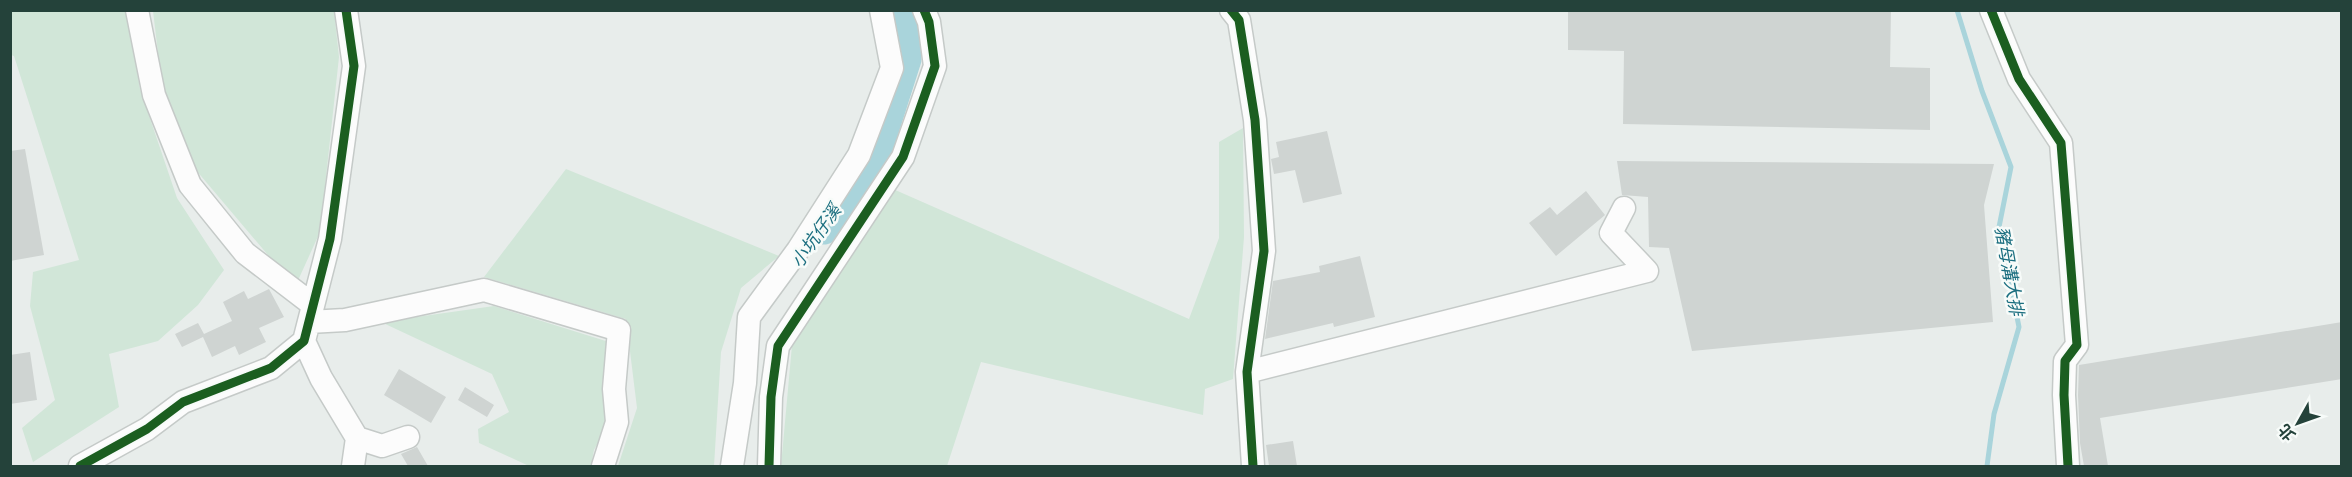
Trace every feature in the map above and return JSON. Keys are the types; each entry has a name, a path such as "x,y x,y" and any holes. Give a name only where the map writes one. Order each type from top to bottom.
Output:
{"street":[{"path":"137,10 154,95 190,185 245,254 309,323 321,378 357,438 353,466"},
{"path":"80,466 147,429 183,402 271,368 309,323 330,239 354,66 346,10"},
{"path":"732,466 745,383 749,317 798,250 859,155 892,68 881,10"},
{"path":"769,466 771,397 778,346 903,157 935,66 929,22 924,10"},
{"path":"1231,10 1239,20 1255,120 1264,251 1247,372 1253,466"},
{"path":"1990,10 2019,79 2061,143 2077,345 2065,361 2064,395 2068,466"},
{"path":"1247,372 1647,271 1611,233 1624,208"},
{"path":"309,323 345,320 484,290 619,330 614,389 617,422 603,466"},
{"path":"357,438 382,446 408,437"}],"green space":[{"path":"11,11 127,11 140,89 177,198 224,270 198,305 158,341 109,354 119,407 33,462 22,428 55,400 30,306 33,272 79,260 14,56 11,55"},
{"path":"153,11 334,11 339,57 320,232 295,287 168,137"},
{"path":"1243,128 1244,237 1233,379 1205,389 1203,415 981,362 947,466 781,466 792,345 893,189 1189,319 1219,238 1219,142"},
{"path":"566,169 779,256 741,288 721,352 714,466 618,466 637,408 626,319 484,277"},
{"path":"494,306 609,342 602,385 608,424 594,450 591,466 529,466 479,443 478,429 509,412 492,374 381,322"}],"building":[{"path":"1568,10 1891,10 1890,67 1930,68 1930,130 1623,124 1624,51 1568,50"},
{"path":"1327,131 1342,194 1303,203 1295,170 1274,174 1271,159 1279,157 1276,142"},
{"path":"25,149 44,255 10,261 10,151"},
{"path":"1617,161 1994,164 1984,205 1993,322 1692,351 1669,248 1649,247 1648,197 1622,195"},
{"path":"1586,191 1605,215 1556,256 1529,223 1550,207 1557,215"},
{"path":"1360,256 1375,317 1334,327 1333,323 1265,339 1273,281 1320,272 1319,266"},
{"path":"269,289 284,317 259,328 266,342 239,355 235,346 212,357 203,337 182,347 175,334 198,323 204,334 232,321 223,302 244,291 248,299"},
{"path":"2342,322 2342,379 2100,418 2108,466 2084,466 2080,443 2079,365"},
{"path":"30,352 37,400 10,404 10,355"},
{"path":"399,369 446,397 431,423 384,395"},
{"path":"465,387 494,405 487,417 458,400"},
{"path":"1293,441 1297,466 1269,466 1266,445"},
{"path":"417,447 428,466 408,466 401,454"}],"waterway":[{"name":"小坑仔溪","path":"824,228 875,153 905,59 901,10"},
{"name":"豬母溝大排","path":"1957,10 1982,91 2011,167 1999,227 2019,327 1994,414 1987,466"}],"cycle path":[{"path":"80,466 147,429 183,402 271,368 304,341 330,239 354,66 346,10"},
{"path":"769,466 771,397 778,346 903,157 935,66 929,22 924,10"},
{"path":"1231,10 1239,20 1255,120 1264,251 1247,372 1253,466"},
{"path":"1991,10 2019,79 2061,143 2077,345 2065,361 2064,395 2068,466"}]}
